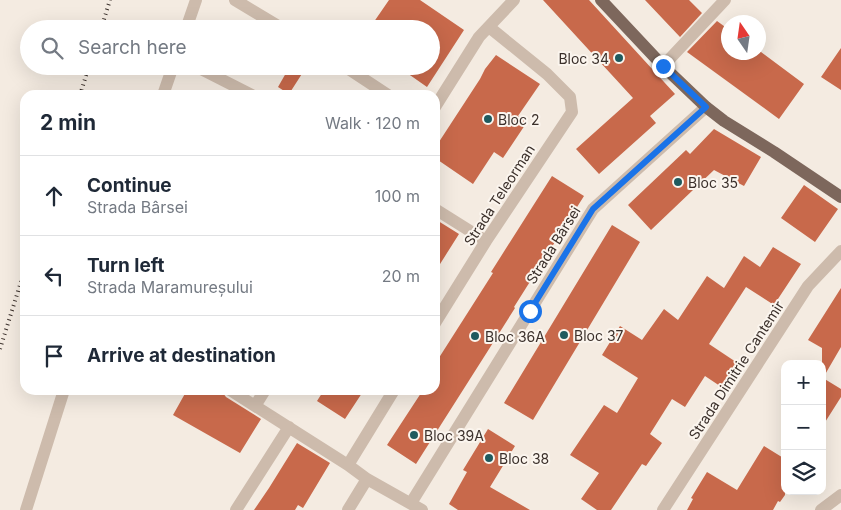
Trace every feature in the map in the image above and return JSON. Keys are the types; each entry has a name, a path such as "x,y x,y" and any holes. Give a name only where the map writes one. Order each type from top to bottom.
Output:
{"main road":[{"path":"601,0 663,66 706,107 724,121 841,197"}],"street":[{"path":"189,20 196,0"},
{"path":"235,0 268,20"},
{"path":"440,100 479,37 514,0"},
{"path":"663,66 725,0"},
{"name":"Strada Teleorman","path":"440,316 486,241 572,112 570,97 547,74 489,27"},
{"path":"165,90 170,75"},
{"path":"213,75 242,90"},
{"path":"358,75 380,90"},
{"name":"Strada Bârsei","path":"238,395 367,479 417,507 593,209 706,107"},
{"path":"440,212 486,241"},
{"name":"Strada Dimitrie Cantemir","path":"664,510 808,286 841,251"},
{"path":"26,510 62,395"},
{"path":"256,406 262,395"},
{"path":"348,465 391,395"},
{"path":"236,510 289,427"},
{"path":"348,510 367,479"},
{"path":"821,510 841,495"}],"building":[{"path":"389,0 420,0 464,30 440,67 440,20 375,20"},
{"name":"Bloc 34","path":"543,0 589,0 675,94 650,116 656,123 599,174 576,149 633,98"},
{"path":"645,0 689,0 702,13 680,37"},
{"path":"717,21 721,24 721,60 766,60 766,56 804,84 779,119 687,52"},
{"path":"841,48 841,90 821,77"},
{"name":"Bloc 2","path":"496,55 540,84 518,116 527,122 503,158 494,152 473,184 440,161 440,140 485,69"},
{"path":"285,75 301,75 292,90 283,90 278,87"},
{"path":"410,75 435,75 427,87"},
{"name":"Bloc 35","path":"714,129 761,157 744,186 714,170 651,230 628,205 686,150 690,154"},
{"path":"552,176 584,196 416,464 387,445 420,395 440,395 440,356 493,273 491,272"},
{"path":"804,185 838,209 815,242 781,218"},
{"path":"440,222 459,234 440,264"},
{"name":"Bloc 37","path":"612,225 640,242 533,420 504,403"},
{"path":"773,247 801,264 774,305 746,287 709,344 739,364 723,388 705,376 685,407 672,399 650,434 662,443 646,466 642,464 611,510 597,510 581,499 599,473 570,455 604,405 617,413 638,378 602,355 620,326 642,340 664,309 678,320 707,276 724,288 744,256 760,267"},
{"path":"841,288 841,347 826,373 826,360 822,360 822,348 808,340"},
{"path":"826,380 841,389 841,397 826,421"},
{"path":"184,395 224,395 261,419 240,453 173,415"},
{"path":"321,395 361,395 345,419 317,401"},
{"name":"Bloc 38","path":"488,429 515,446 490,487 530,510 458,510 449,504 467,472 463,470"},
{"path":"297,443 330,463 303,508 298,505 295,510 254,510 269,488"},
{"path":"764,446 781,457 781,495 785,495 780,502 778,501 773,510 687,510 693,499 691,498 707,472 737,490"}],"railway":[{"path":"104,20 110,0"},
{"path":"82,90 86,75"},
{"path":"0,349 20,285"}],"place":[{"name":"Bloc 34","path":"619,58"},
{"name":"Bloc 2","path":"488,119"},
{"name":"Bloc 35","path":"678,182"},
{"name":"Bloc 37","path":"564,335"},
{"name":"Bloc 36A","path":"475,336"},
{"name":"Bloc 39A","path":"414,435"},
{"name":"Bloc 38","path":"489,458"}],"route":[{"path":"530,311 593,209 706,107 663,66"}]}
